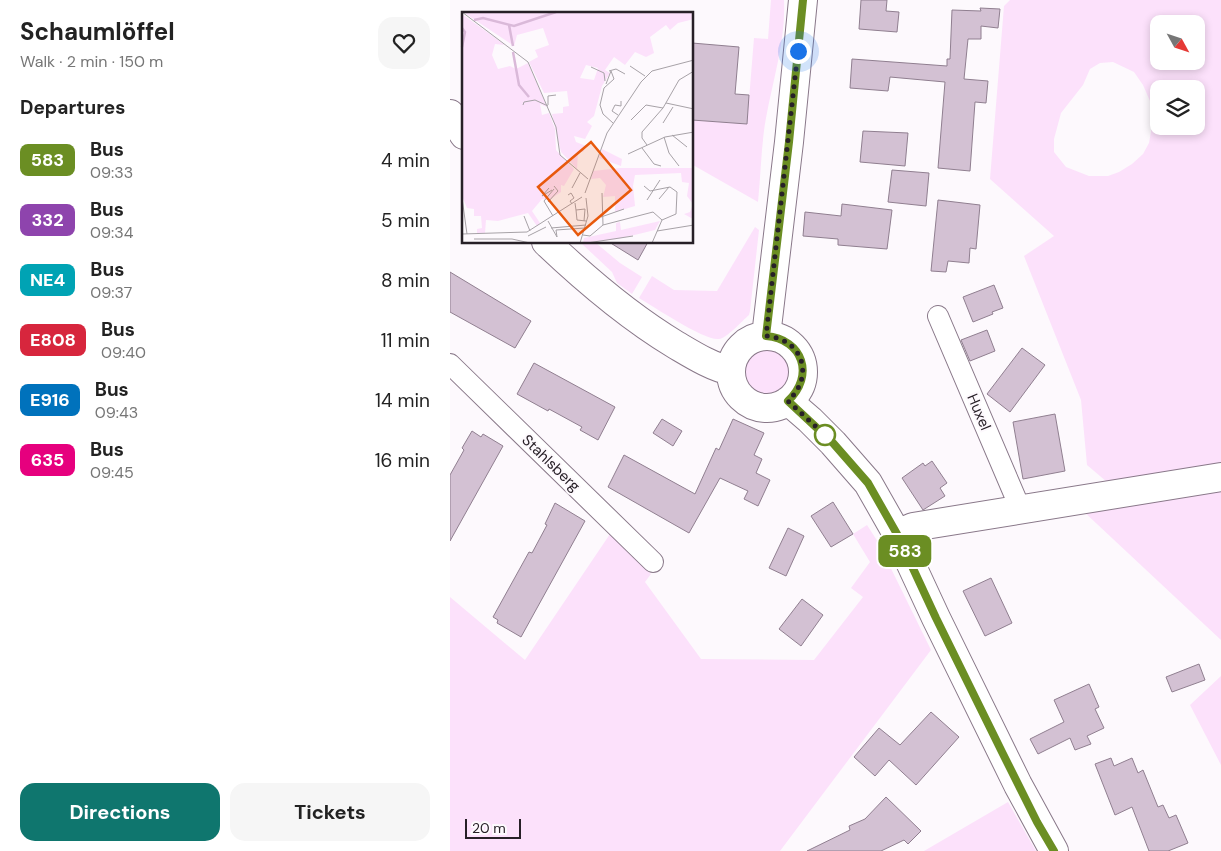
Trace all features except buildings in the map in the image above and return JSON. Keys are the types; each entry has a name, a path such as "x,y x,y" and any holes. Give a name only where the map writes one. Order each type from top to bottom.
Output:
{"main road":[{"path":"766,336 789,142 803,0"},
{"path":"450,114 462,133"},
{"path":"548,244 587,281 628,313 692,355 724,370 731,371"},
{"path":"766,336 784,340 797,352 801,360 802,378 800,387 788,401 781,405 766,408 751,404 739,394 731,371 736,354 742,346 757,337 766,336"},
{"path":"788,401 833,443 868,483 897,534 1014,776 1054,851"},
{"path":"897,534 913,527 1020,508 1221,477"}],"street":[{"name":"Huxel","path":"938,316 1020,508"},
{"name":"Stahlsberg","path":"450,364 653,562"}],"shaded area":[{"path":"771,0 784,0 781,45 764,128 758,202 694,166 694,120 747,124 754,38 768,39"},
{"path":"1010,0 1221,0 1221,464 1107,482 1087,465 1081,400 1024,256 1054,236 990,179 1004,6","holes":["1113,62 1134,72 1143,85 1150,101 1150,80 1205,80 1205,135 1150,135 1149,143 1143,154 1132,164 1108,176 1089,176 1066,167 1054,152 1054,139 1061,113 1083,85 1090,69 1100,63"]},
{"path":"755,227 759,230 749,315 726,336 719,339 703,335 679,323 639,298 652,276 674,290 717,291"},
{"path":"582,244 597,244 620,263 642,277 632,294 617,283 612,272"},
{"path":"763,348 773,348 787,358 791,371 787,384 781,390 773,394 763,394 749,384 745,376 745,366 755,352"},
{"path":"1221,490 1221,640 1082,510"},
{"path":"867,525 878,542 931,650 780,851 450,851 450,597 525,660 610,534 651,574 645,582 701,659 814,660 863,597 851,588 870,562 853,534"},
{"path":"1221,676 1221,765 1190,705"},
{"path":"1008,802 1036,851 924,851"}],"bus line":[{"name":"583","path":"803,0 789,142 766,336 784,340 797,352 803,369 802,378 800,387 788,401 833,443 868,483 897,534 1002,752 1037,822 1054,851"}],"route":[{"path":"798,51 766,336 784,340 797,352 803,369 802,378 800,387 788,401 825,435"}]}
